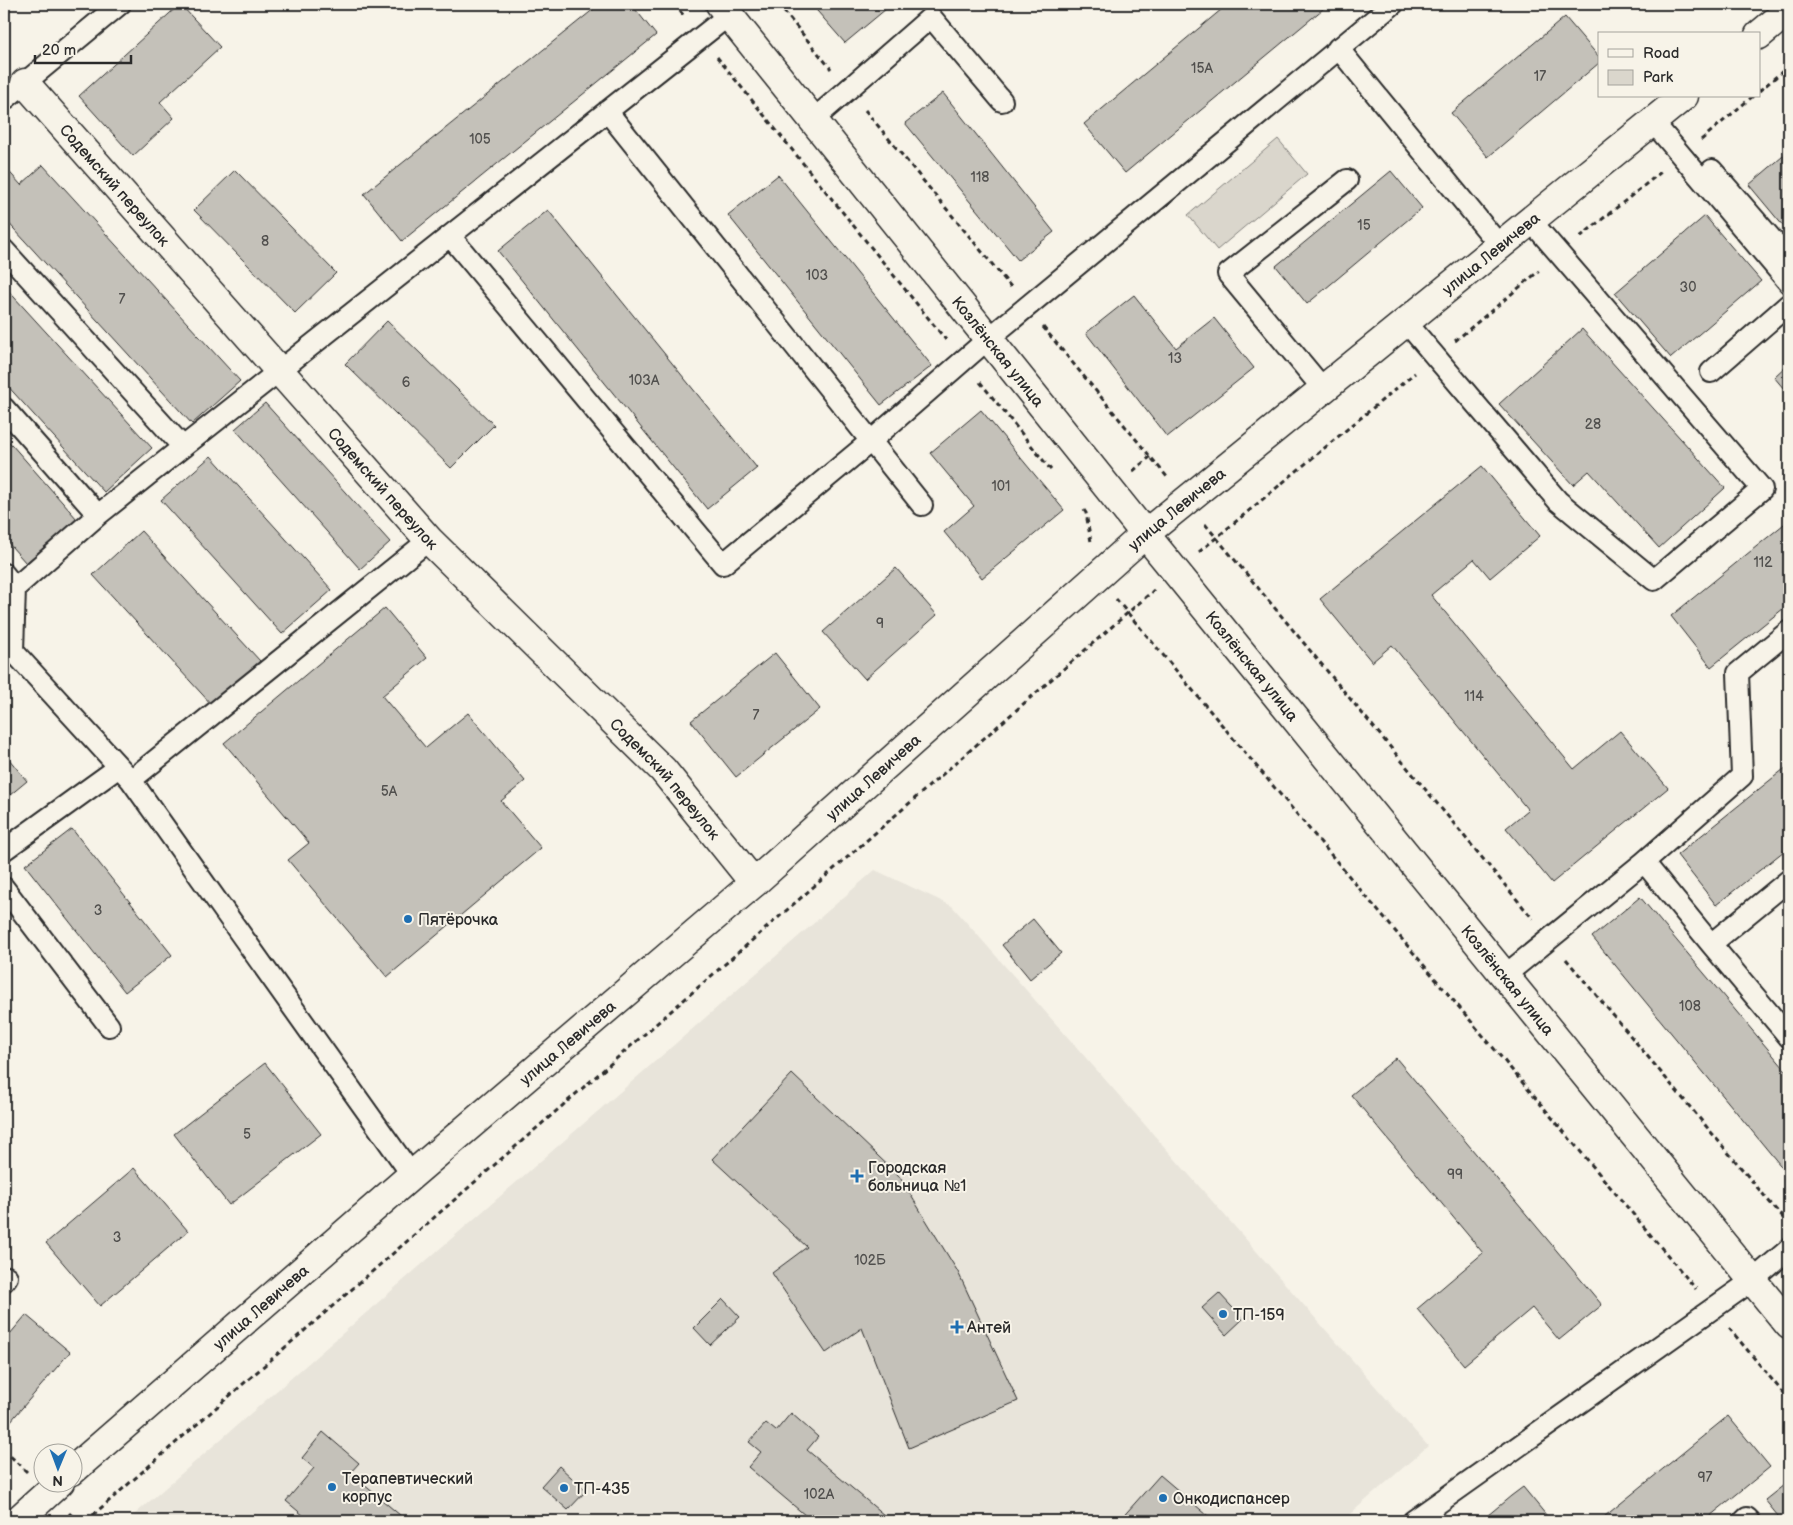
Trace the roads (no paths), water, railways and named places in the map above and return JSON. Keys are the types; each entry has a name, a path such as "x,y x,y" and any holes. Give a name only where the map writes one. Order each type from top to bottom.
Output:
{"street":[{"name":"Козлёнская улица","path":"724,10 1175,572 1789,1325"},
{"path":"1760,34 1789,10"},
{"name":"Содемский переулок","path":"25,83 429,540 663,770 754,883"},
{"name":"улица Левичева","path":"82,1462 412,1175 754,883 1145,534 1682,98"},
{"path":"17,1521 49,1492"},
{"path":"4,1518 8,1521"}],"lane":[{"path":"4,100 120,4"},
{"path":"450,236 723,564 871,441 1026,306 1393,4"},
{"path":"412,1175 125,774 13,651 8,585 701,37 724,10"},
{"path":"813,120 931,17 1002,101"},
{"path":"1338,48 1500,246"},
{"path":"607,111 922,505"},
{"path":"1658,118 1789,259"},
{"path":"1687,151 1789,283"},
{"path":"1324,390 1228,274 1347,180"},
{"path":"1406,322 1558,501 1654,580 1762,489 1531,221"},
{"path":"4,250 183,447"},
{"path":"1711,372 1789,304"},
{"path":"4,408 98,515"},
{"path":"4,850 125,774 429,540"},
{"path":"1504,976 1644,862 1742,776 1738,673 1789,630"},
{"path":"1644,862 1789,1037"},
{"path":"1711,944 1789,880"},
{"path":"4,888 110,1026"},
{"path":"1413,1521 1712,1309 1752,1280 1789,1249"},
{"path":"1744,1521 1747,1518 1750,1521"}],"place":[{"name":"Пятёрочка","path":"408,919"},
{"name":"Городская больница №1","path":"857,1176"},
{"name":"ТП-159","path":"1223,1314"},
{"name":"Антей","path":"957,1327"},
{"name":"Терапевтический корпус","path":"332,1487"},
{"name":"ТП-435","path":"564,1488"},
{"name":"Онкодиспансер","path":"1163,1498"}]}
